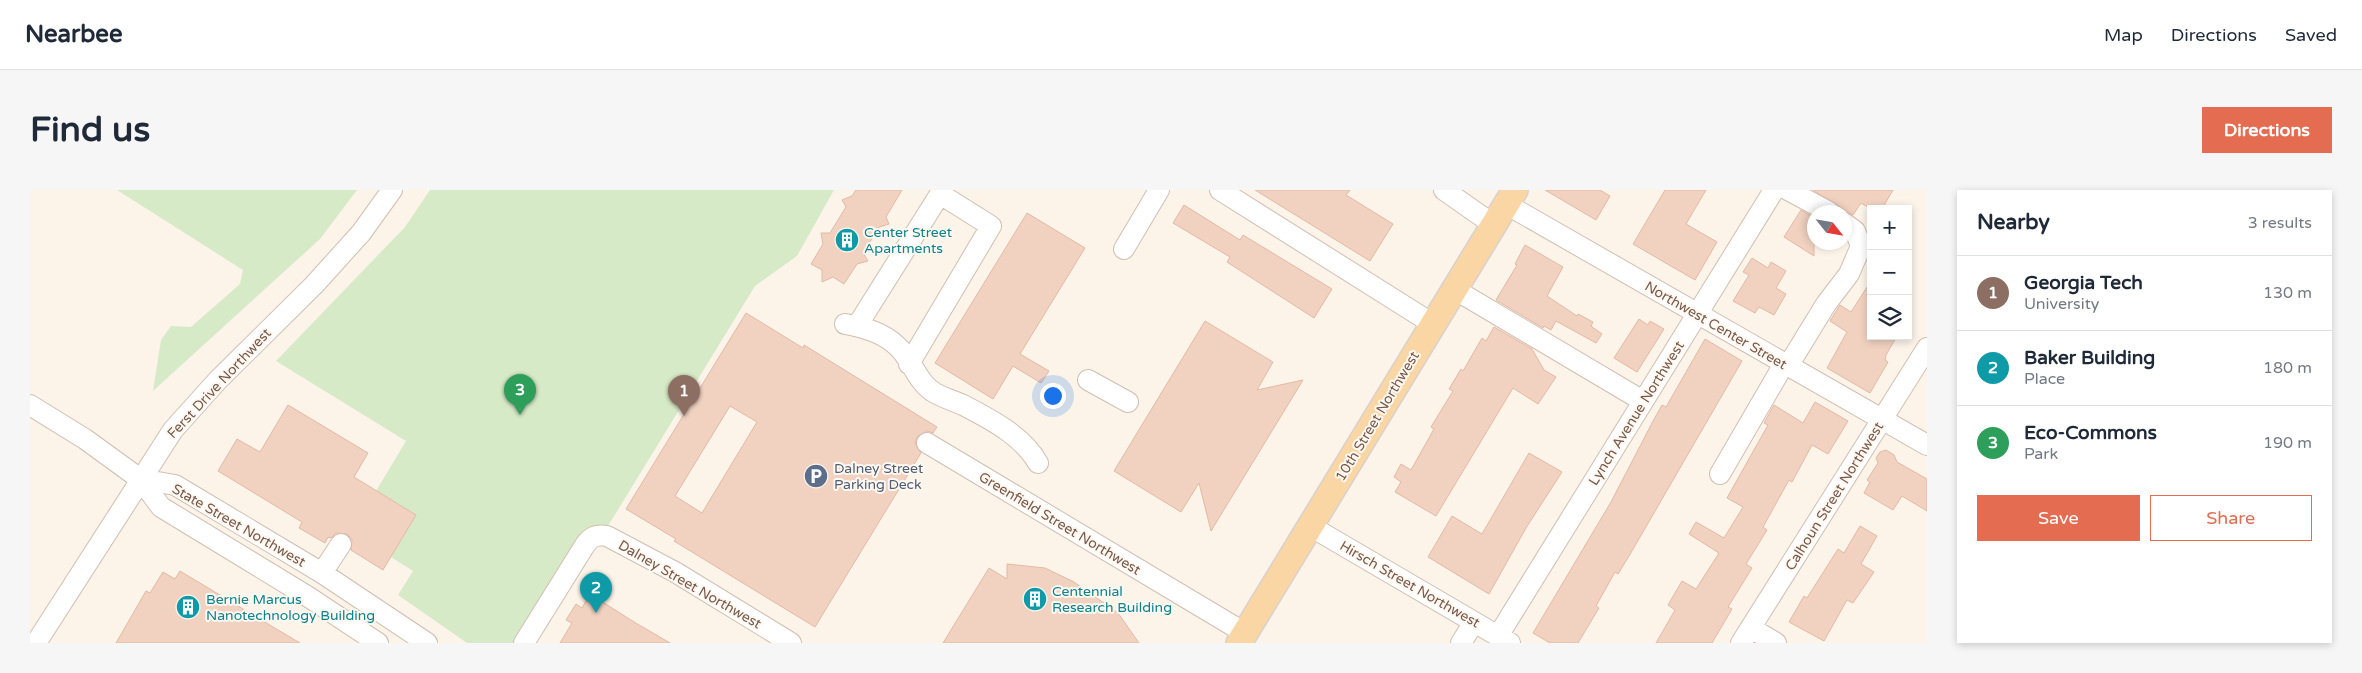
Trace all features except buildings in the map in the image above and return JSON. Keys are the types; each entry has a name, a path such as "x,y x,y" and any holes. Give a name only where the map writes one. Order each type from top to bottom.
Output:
{"main road":[{"name":"10th Street Northwest","path":"1242,638 1511,197"}],"street":[{"name":"Ferst Drive Northwest","path":"36,643 173,430 218,380 314,286 361,233 392,190"},
{"path":"1124,249 1159,190"},
{"path":"1220,190 1433,324"},
{"path":"1444,190 1494,225"},
{"name":"Lynch Avenue Northwest","path":"1504,639 1643,401 1774,190"},
{"path":"1788,190 1816,205"},
{"path":"909,364 991,226 940,194 851,325 868,328 898,346 909,364 934,393 962,405 995,423 1031,450 1038,463"},
{"name":"Northwest Center Street","path":"1511,197 1697,314 1927,445"},
{"path":"1720,474 1786,365 1826,304 1849,274 1861,246 1855,231 1852,229"},
{"path":"1454,289 1643,401"},
{"name":"Calhoun Street Northwest","path":"1746,636 1927,348"},
{"path":"1088,380 1128,402"},
{"path":"30,405 85,440 140,479"},
{"name":"Greenfield Street Northwest","path":"927,443 1242,638"},
{"name":"State Street Northwest","path":"140,479 175,485 322,573 427,643"},
{"name":"State Street Northwest","path":"140,479 161,507 307,596 378,643"},
{"name":"Hirsch Street Northwest","path":"1310,526 1504,639"},
{"name":"Dalney Street Northwest","path":"524,643 585,545 590,538 599,535 607,536 675,572 791,643"},
{"path":"322,573 341,544"},
{"path":"1462,643 1474,622"},
{"path":"1746,636 1776,643"}],"green space":[{"path":"117,190 357,190 320,239 153,391 161,340 171,326 191,327 240,284 243,270"},
{"path":"430,190 834,190 797,256 755,286 608,526 603,526 518,643 467,643 398,595 413,571 391,557 416,515 376,491 406,441 276,361 405,227"}],"place":[{"name":"Center Street Apartments","path":"847,240"},
{"name":"Eco-Commons","path":"520,415"},
{"name":"Georgia Tech","path":"684,416"},
{"name":"Dalney Street Parking Deck","path":"816,476"},
{"name":"Centennial Research Building","path":"1035,599"},
{"name":"Bernie Marcus Nanotechnology Building","path":"188,607"},
{"name":"Baker Building","path":"596,613"}]}
